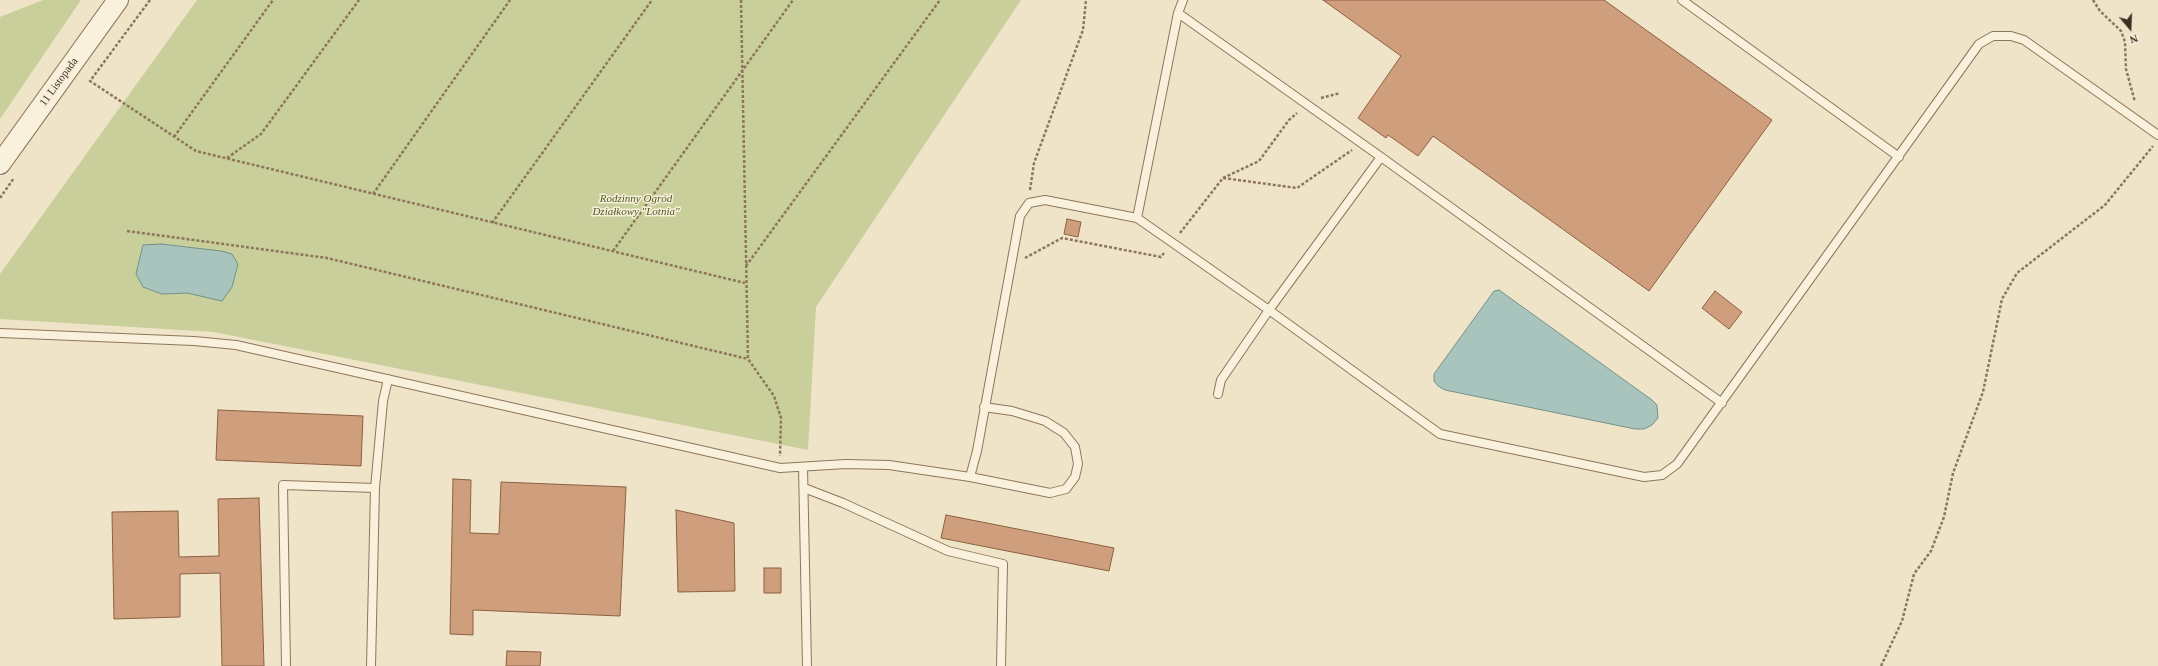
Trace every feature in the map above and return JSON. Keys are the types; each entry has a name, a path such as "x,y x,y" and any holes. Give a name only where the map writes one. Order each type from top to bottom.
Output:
{"street":[{"name":"11 Listopada","path":"0,164 118,0"}],"lane":[{"path":"1138,218 1178,13 1183,0"},
{"path":"1682,0 1899,157"},
{"path":"1178,13 1381,156 1722,403"},
{"path":"970,477 977,451 1020,216 1029,203 1045,200 1138,218 1269,310 1440,434 1644,477 1662,475 1677,464 1979,44 1993,36 2011,36 2024,40 2158,135"},
{"path":"1218,394 1221,380 1269,310 1381,156"},
{"path":"0,334 236,345 780,468 846,464 889,465 970,477 1050,493 1066,489 1075,477 1078,464 1075,447 1064,433 1044,421 1012,411 984,407"},
{"path":"371,666 375,488 383,401 388,379"},
{"path":"803,467 807,666"},
{"path":"286,666 283,485 375,488"},
{"path":"804,488 843,503 948,551 1003,564 1001,666"}],"path":[{"path":"150,0 90,81 196,151 745,283"},
{"path":"174,137 273,0"},
{"path":"227,158 261,134 359,0"},
{"path":"373,194 510,0"},
{"path":"492,223 652,0"},
{"path":"741,0 745,283 748,360 774,396 781,418 780,445"},
{"path":"613,251 793,0"},
{"path":"745,267 940,0"},
{"path":"1029,203 1034,163 1083,30 1086,0"},
{"path":"2092,0 2100,11 2121,31 2125,42 2126,69 2142,123"},
{"path":"1011,266 1062,238 1161,256 1222,178 1259,161 1289,120 1307,105 1314,100 1340,93"},
{"path":"1881,666 1902,621 1914,574 1931,551 1944,517 1953,473 1983,392 2002,299 2017,273 2105,205 2158,140"},
{"path":"1222,178 1297,188 1362,143"},
{"path":"127,231 327,258 748,360"}],"green space":[{"path":"43,0 81,0 0,119 0,17"},
{"name":"Rodzinny Ogród Działkowy \"Lotnia\"","path":"197,0 1021,0 816,307 808,450 214,332 0,319 0,274"}],"water":[{"path":"161,244 221,251 232,254 238,264 232,287 222,301 187,293 162,294 143,287 136,274 143,245"},
{"path":"1499,290 1652,400 1657,405 1658,418 1652,425 1644,429 1635,429 1445,390 1438,386 1434,381 1434,374 1494,291"}],"building":[{"path":"1323,0 1604,0 1772,120 1649,291 1433,136 1418,156 1388,135 1386,138 1358,118 1401,56"},
{"path":"1067,219 1081,222 1078,237 1064,234"},
{"path":"1715,291 1742,312 1729,329 1702,308"},
{"path":"218,410 363,416 361,466 216,460"},
{"path":"453,479 471,480 470,533 499,534 501,482 626,487 620,616 473,610 473,635 450,634"},
{"path":"259,498 264,666 222,666 220,573 180,574 180,617 114,619 112,512 178,511 179,557 219,556 218,499"},
{"path":"676,510 734,523 735,591 678,592"},
{"path":"946,515 1114,548 1109,571 941,538"},
{"path":"764,568 781,568 781,593 764,593"},
{"path":"507,651 541,652 540,666 506,666"}]}
